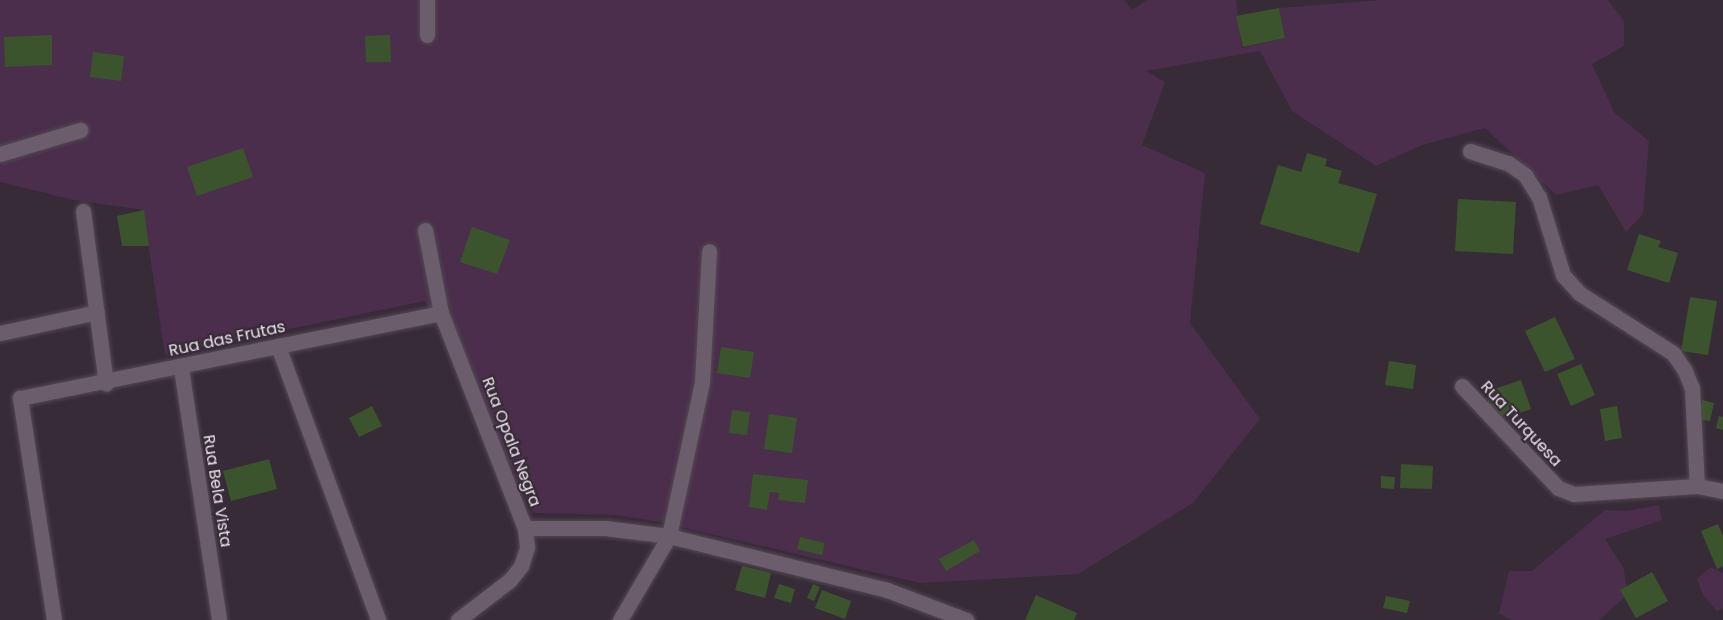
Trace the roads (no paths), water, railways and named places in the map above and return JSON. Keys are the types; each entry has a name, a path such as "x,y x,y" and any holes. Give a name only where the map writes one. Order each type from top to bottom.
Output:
{"street":[{"path":"427,0 427,35"},
{"path":"0,154 80,130"},
{"path":"1470,151 1508,163 1525,175 1539,197 1563,275 1579,293 1673,353 1685,371 1692,388 1697,486"},
{"path":"83,211 106,383"},
{"name":"Rua Opala Negra","path":"425,230 441,313 525,528 604,528 669,536 887,590 966,620"},
{"path":"620,620 669,536 702,382 709,251"},
{"path":"0,333 97,312"},
{"name":"Rua das Frutas","path":"54,620 20,398 181,368 441,313"},
{"path":"278,346 378,620"},
{"name":"Rua Bela Vista","path":"181,368 219,620"},
{"name":"Rua Turquesa","path":"1462,386 1557,488 1574,494 1697,486 1723,491"},
{"path":"458,620 510,580 521,566 527,547 525,528"}]}
